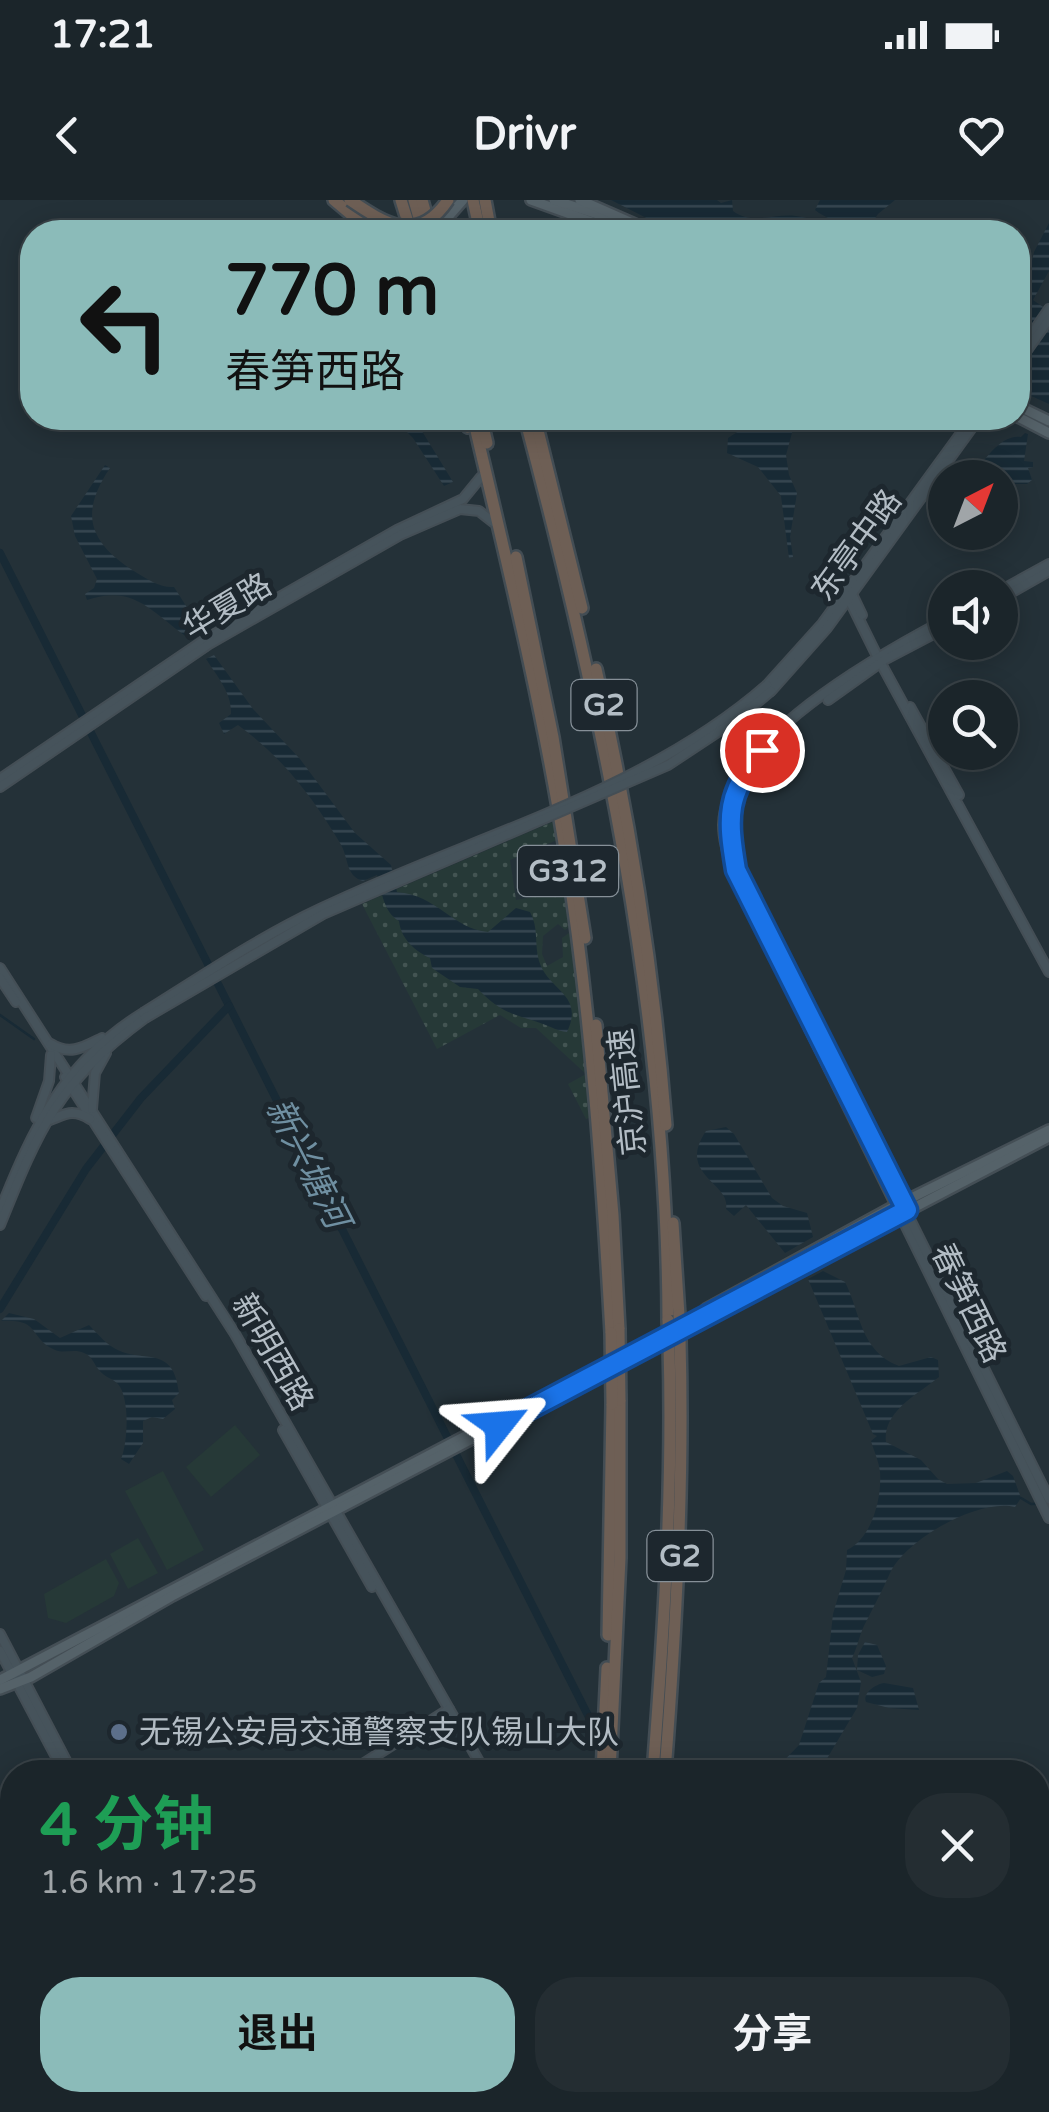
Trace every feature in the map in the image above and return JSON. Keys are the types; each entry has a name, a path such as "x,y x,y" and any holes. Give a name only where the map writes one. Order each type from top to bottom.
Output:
{"highway":[{"path":"334,200 358,220"},
{"path":"350,200 379,220"},
{"path":"429,220 445,200"},
{"path":"473,200 483,209"},
{"path":"470,430 504,567 518,604"},
{"name":"G312","path":"471,430 518,604 566,854 596,1098 614,1331"},
{"name":"G312","path":"484,430 524,586 575,860 602,1074 620,1539 603,1760"},
{"name":"京沪高速","path":"528,430 589,673 626,865 654,1080 673,1318"},
{"name":"京沪高速","path":"538,430 620,773 661,1054 683,1459 678,1604 666,1760"},
{"name":"京沪高速","path":"654,1760 670,1511 674,1342"},
{"name":"G312","path":"610,1760 612,1643"}],"main road":[{"path":"447,220 463,200"},
{"path":"530,200 586,220"},
{"path":"554,200 610,220"},
{"path":"580,200 626,220"},
{"path":"1030,337 1049,310"},
{"path":"1030,347 1049,320"},
{"name":"东亭中路","path":"40,1124 70,1081 111,1039 144,1016 324,914 668,765 736,720 769,688 848,595 967,430"},
{"name":"华夏路","path":"0,778 256,610 397,530 462,499 481,477"},
{"name":"华夏路","path":"99,715 210,644 400,535 460,509 479,510 493,522"},
{"path":"1018,581 1049,564"},
{"path":"1018,589 1049,571"},
{"path":"848,595 1049,968"},
{"name":"春笋西路","path":"928,630 881,658 762,750 746,770 728,823 736,870 1046,1499 1049,1518"},
{"name":"春笋西路","path":"881,658 928,636"},
{"name":"华夏路","path":"0,786 78,729"},
{"name":"新明西路","path":"0,968 94,1122 102,1129"},
{"name":"新明西路","path":"0,978 92,1109 235,1334 329,1510 475,1760"},
{"path":"47,1040 67,1051 111,1039"},
{"path":"92,1109 95,1072 111,1039"},
{"path":"0,1225 40,1124 51,1055"},
{"path":"0,1211 40,1124 71,1111 94,1122"},
{"path":"0,1689 329,1510 1049,1130"},
{"path":"900,1208 1049,1138"},
{"name":"春笋西路","path":"978,1366 1034,1486 1046,1499"},
{"path":"0,1634 58,1760"},
{"path":"0,1651 65,1760"},
{"path":"0,1680 18,1676"},
{"path":"369,1760 448,1710"}],"green space":[{"path":"557,820 557,840 510,860 516,900 545,895 568,897 573,924 565,930 558,924 543,936 542,954 547,966 563,957 562,938 573,930 594,1116 586,1119 568,1084 586,1074 536,1028 521,1028 500,1015 437,1049 362,904"},
{"path":"235,1425 260,1455 211,1497 186,1467"},
{"path":"163,1471 204,1550 167,1570 125,1491"},
{"path":"138,1538 158,1573 128,1589 110,1554"},
{"path":"106,1559 119,1583 114,1596 66,1623 48,1618 44,1594"}],"water":[{"path":"611,200 732,200 733,211 748,218 796,216 811,220 650,220"},
{"path":"820,200 895,200 874,220 832,220 815,210"},
{"path":"1049,223 1049,271 1033,300 1049,311 1049,404 1030,395 1030,270"},
{"path":"405,430 421,430 453,482 444,486"},
{"path":"740,430 793,430 786,455 797,493 790,537 793,557 789,558 781,496 758,467 727,453 728,438"},
{"path":"1028,434 1024,461 1033,462 1033,467 1028,468 1032,480 1027,484 1018,484 1018,460 985,460 999,444"},
{"path":"105,465 110,468 94,500 92,514 99,539 137,573 159,585 174,587 202,631 190,639 131,598 118,595 87,600 85,594 94,588 97,579 75,536 71,516"},
{"path":"214,655 355,833 391,865 397,892 423,899 465,925 488,932 516,908 530,912 539,961 571,1009 567,1032 508,1012 478,989 460,987 432,968 430,958 410,944 390,912 377,875 363,881 353,875 343,848 295,778 238,725 224,734 219,723 231,714 231,706 206,659"},
{"path":"726,1127 772,1198 783,1206 807,1213 813,1237 785,1253 746,1205 734,1216 726,1209 721,1192 700,1168 697,1158 706,1131"},
{"path":"823,1271 845,1282 863,1330 886,1359 899,1366 931,1357 938,1360 939,1377 896,1412 886,1431 886,1442 921,1460 947,1484 976,1483 1007,1471 1013,1476 1021,1498 1015,1507 983,1509 945,1524 898,1560 852,1658 861,1682 857,1708 826,1760 785,1760 799,1745 819,1683 826,1677 833,1614 846,1570 847,1550 869,1527 880,1482 871,1441 877,1436 808,1279"},
{"path":"9,1313 34,1319 60,1338 89,1325 115,1349 157,1358 171,1368 179,1393 172,1400 175,1409 163,1419 152,1417 143,1421 143,1443 129,1464 121,1459 127,1421 125,1399 118,1384 87,1355 57,1351 28,1325 1,1321"},
{"path":"865,1642 877,1645 886,1666 884,1674 872,1677 857,1670 858,1655"},
{"path":"884,1683 913,1688 919,1710 866,1702 868,1692"}],"waterway":[{"name":"新兴塘河","path":"0,553 603,1745"},
{"path":"0,1309 86,1169 141,1098 229,1006"},
{"path":"0,1015 34,1039"},
{"path":"1021,1498 1031,1504 1049,1503"}],"place":[{"name":"无锡公安局交通警察支队锡山大队","path":"119,1732"}],"route":[{"path":"499,1425 907,1210 736,870 728,823 746,770 762,750"}]}
